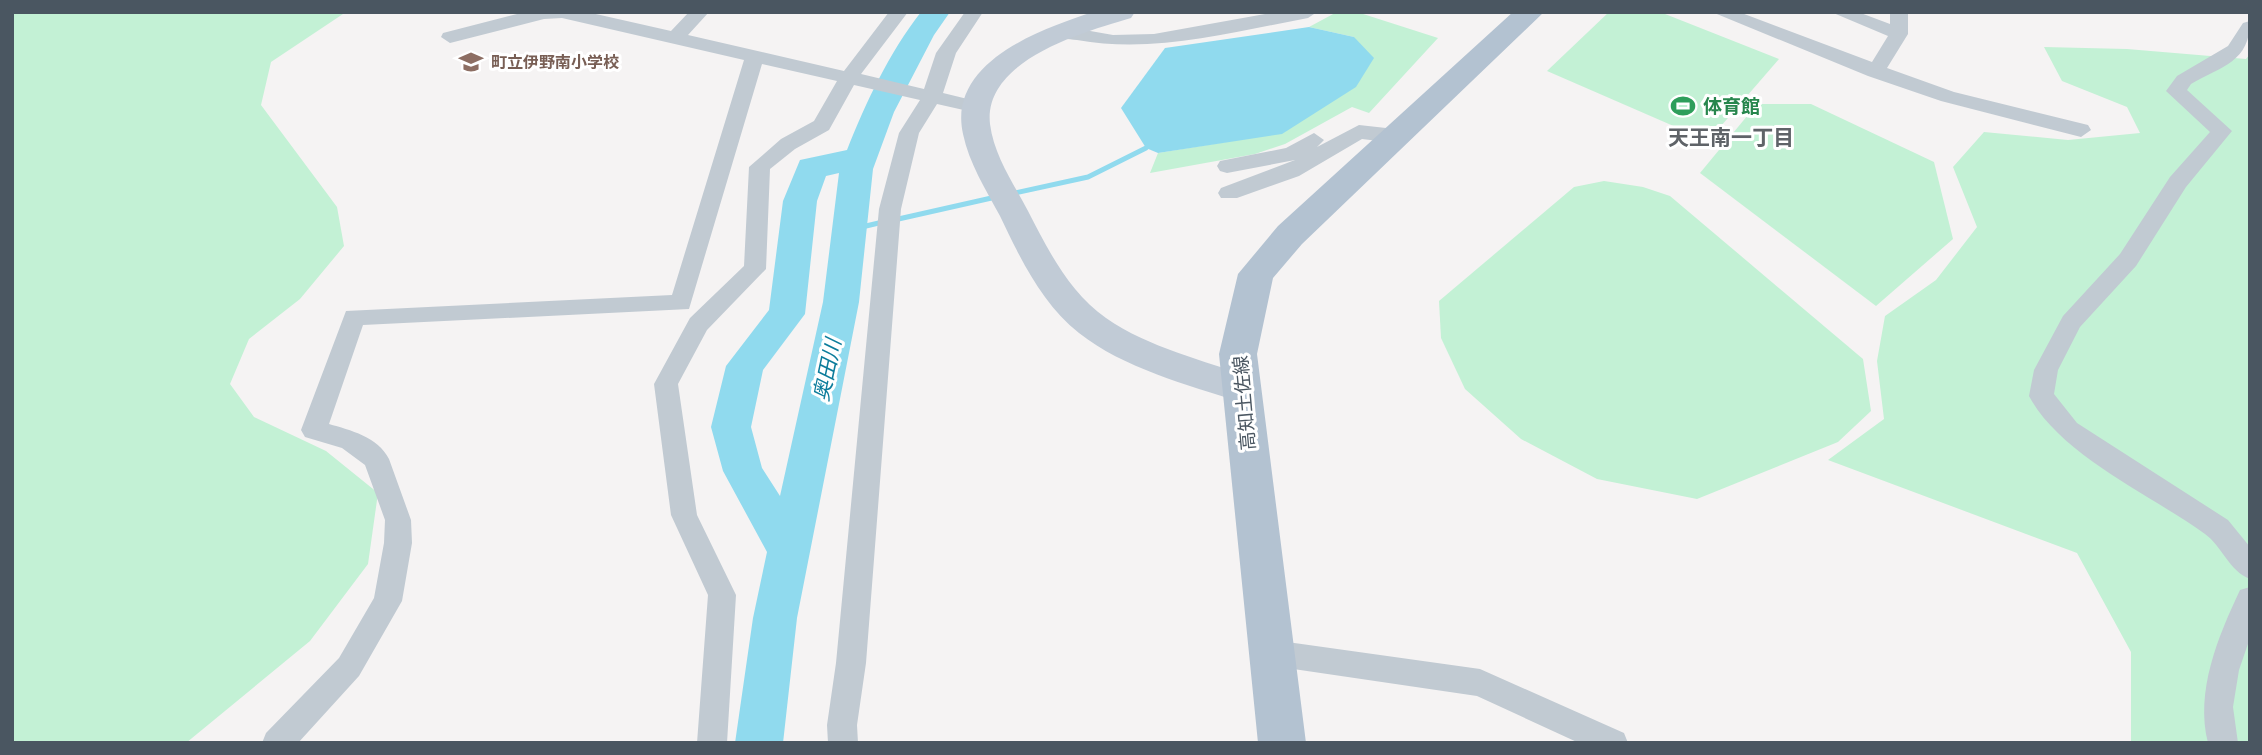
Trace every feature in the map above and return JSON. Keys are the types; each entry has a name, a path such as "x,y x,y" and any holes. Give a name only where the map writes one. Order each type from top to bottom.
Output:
{"main road":[{"name":"高知土佐線","path":"1282,743 1238,354 1256,274 1377,134 1530,12"}],"street":[{"path":"450,37 544,13 562,12 754,59 977,107"},
{"path":"674,39 700,12"},
{"path":"712,743 722,595 684,515 666,384 698,324 755,269 760,167 788,144 822,125 848,79 899,12"},
{"path":"844,743 842,725 851,663 868,443 875,406 890,209 909,133 922,96 946,53 974,12"},
{"path":"1122,12 1037,43 995,75 979,94 975,121 982,151 1036,258 1072,307 1111,337 1240,388"},
{"path":"1062,32 1113,41 1154,40 1308,12"},
{"path":"1721,12 1875,72 1948,97 2081,130"},
{"path":"1839,12 1899,34"},
{"path":"1875,72 1899,34 1899,12"},
{"path":"2242,12 2250,24 2235,50 2184,80 2176,91 2222,131 2178,182 2128,260 2071,322 2046,370 2041,396 2068,430 2218,528 2250,567"},
{"path":"277,743 349,667 388,601 398,543 398,520 376,459 350,440 314,430 354,317 681,303 754,59"},
{"path":"1227,166 1292,154 1334,127 1377,134"},
{"path":"1229,193 1292,171 1377,134"},
{"path":"2223,743 2218,730 2218,694 2250,599"},
{"path":"1273,653 1480,683 1614,743"}],"green space":[{"path":"12,12 346,12 271,62 261,105 337,207 344,246 300,299 249,339 230,384 254,417 326,451 378,493 368,564 310,641 186,743 12,743"},
{"name":"体育館","path":"1609,12 1660,12 1779,59 1708,141 1547,71"},
{"path":"1335,13 1360,13 1438,38 1369,113 1352,107 1285,144 1255,154 1150,173 1158,153 1282,133 1354,37 1309,27"},
{"path":"2044,47 2127,49 2246,59 2250,54 2250,743 2131,743 2131,652 2077,553 1828,460 1884,419 1877,361 1885,316 1936,280 1977,227 1953,167 1984,132 2068,140 2140,133 2127,107 2062,81"},
{"path":"1757,104 1811,104 1934,162 1953,239 1876,306 1700,173"},
{"path":"1604,181 1643,187 1670,196 1863,359 1871,411 1838,442 1697,499 1597,479 1521,439 1465,389 1441,338 1439,301 1574,187"}],"water":[{"path":"1309,27 1354,37 1374,58 1356,87 1282,134 1158,153 1146,148 1121,108 1165,48"}],"waterway":[{"name":"奥田川","path":"759,743 775,618 841,302 856,169 878,112 920,33 936,12"},
{"path":"1010,194 1088,177 1146,148"},
{"path":"789,550 743,471 731,427 745,366 787,314 800,201 812,168 860,158"},
{"path":"894,220 996,197"},
{"path":"849,230 883,222"}],"place":[{"name":"町立伊野南小学校","path":"471,62"},
{"name":"体育館","path":"1683,106"}],"district":[{"name":"天王南一丁目","path":"1731,137"}]}
